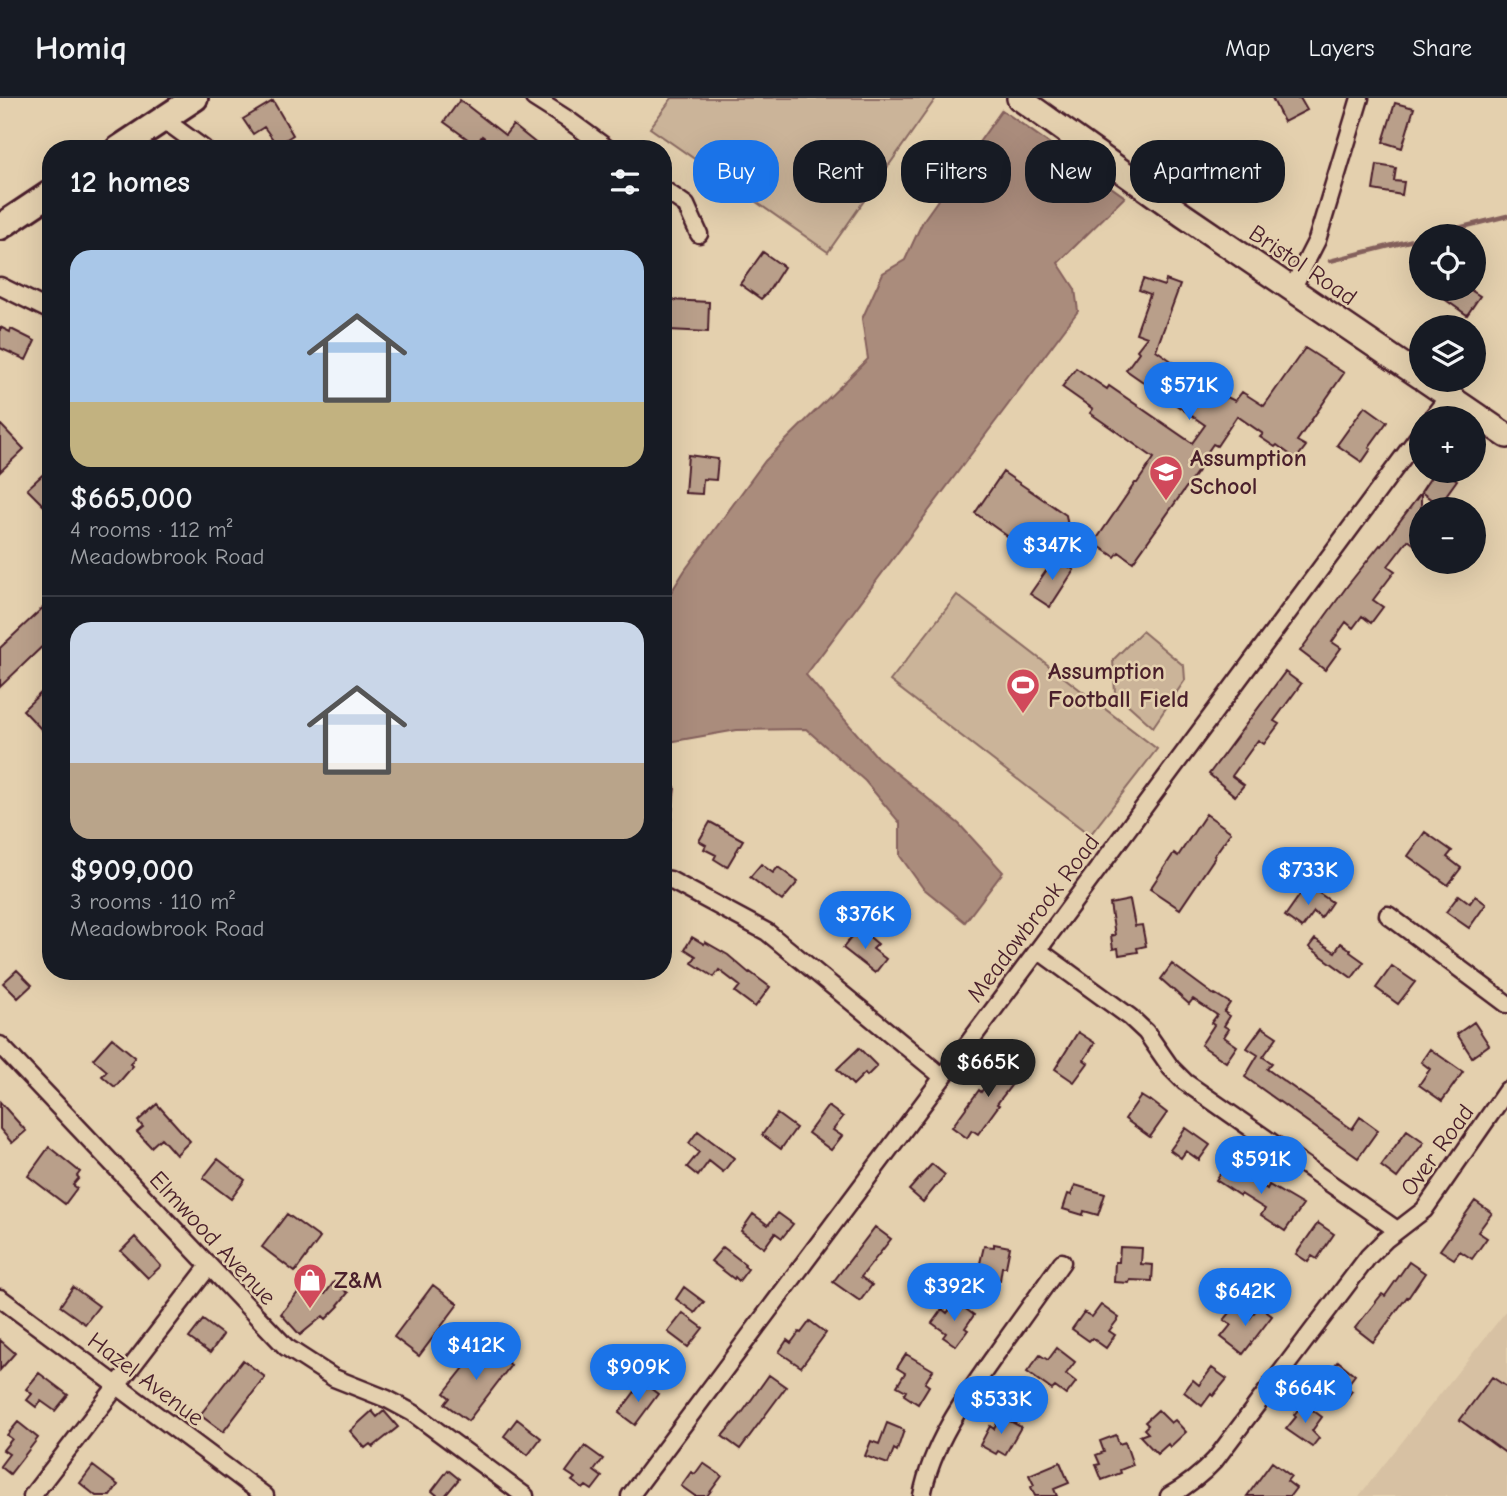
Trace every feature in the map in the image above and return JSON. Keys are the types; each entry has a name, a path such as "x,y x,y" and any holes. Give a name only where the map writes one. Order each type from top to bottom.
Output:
{"main road":[{"path":"132,140 195,98"},
{"name":"Bristol Road","path":"1019,98 1172,207 1409,368"},
{"path":"0,227 42,199"},
{"name":"Bristol Road","path":"1443,392 1507,436"}],"street":[{"path":"534,98 596,140"},
{"path":"1292,289 1317,240 1360,98"},
{"path":"163,119 192,140"},
{"path":"672,195 686,205 699,234"},
{"path":"0,286 42,307"},
{"path":"1441,406 1449,396"},
{"name":"Meadowbrook Road","path":"630,1496 1409,449"},
{"path":"672,881 767,932 943,1077"},
{"path":"1388,915 1507,1004"},
{"path":"1038,950 1130,1017 1146,1032 1171,1068 1185,1082 1397,1230"},
{"name":"Elmwood Avenue","path":"0,1045 286,1347 334,1378 380,1396 413,1413 525,1496"},
{"name":"Over Road","path":"1169,1496 1186,1486 1215,1460 1368,1256 1424,1210 1507,1090"},
{"path":"922,1496 925,1478 955,1416 1062,1262"},
{"path":"32,1496 209,1266"},
{"name":"Hazel Avenue","path":"0,1298 265,1496"}],"shaded area":[{"path":"672,98 936,98 907,140 901,140 901,148 887,168 887,140 793,140 793,203 862,203 828,252 758,203 779,203 779,140 693,140 693,158 672,143 672,140 667,140 650,128"},
{"path":"1002,110 1044,140 1025,140 1025,203 1116,203 1116,191 1125,197 1058,263 1075,289 1078,311 806,675 877,757 959,824 1003,872 965,922 923,888 900,856 900,823 865,781 806,729 737,730 672,741 672,591 765,461 868,359 862,319 883,273 905,260 923,221 936,203 1011,203 1011,140 981,140"},
{"name":"Assumption Football Field","path":"957,595 1157,749 1090,835 890,681"},
{"path":"1142,631 1184,666 1185,680 1153,727 1115,693 1113,660"},
{"path":"1507,1310 1507,1496 1359,1496"}],"building":[{"path":"1272,98 1300,98 1307,110 1284,122"},
{"path":"460,100 505,135 513,125 532,140 488,140 482,136 479,140 469,140 444,122"},
{"path":"273,101 293,135 285,140 273,140 264,127 253,134 243,119"},
{"path":"1395,103 1414,108 1402,148 1383,142"},
{"path":"1377,165 1396,168 1394,181 1404,182 1402,195 1373,190"},
{"path":"763,252 784,267 761,299 740,284"},
{"path":"1143,279 1164,286 1166,280 1180,285 1156,350 1225,399 1227,397 1235,401 1242,392 1264,406 1305,348 1344,373 1297,441 1306,446 1296,459 1260,437 1263,434 1237,416 1217,446 1213,444 1198,466 1200,468 1133,562 1119,552 1115,557 1094,543 1154,458 1090,413 1093,409 1062,387 1076,368 1107,389 1109,386 1192,443 1205,425 1126,370 1147,337 1136,333 1150,294 1139,290"},
{"path":"672,300 709,302 708,332 672,330"},
{"path":"1447,301 1477,301 1467,315"},
{"path":"0,327 10,332 11,329 35,341 26,360 0,348"},
{"path":"1365,406 1387,422 1362,462 1337,445"},
{"path":"0,424 24,449 0,472"},
{"path":"688,455 718,459 716,480 703,479 702,494 685,493"},
{"path":"1003,472 1066,515 1070,538 1049,566 975,513"},
{"path":"42,475 42,504 27,489"},
{"path":"1427,483 1455,483 1445,497 1428,497 1421,492"},
{"path":"1409,509 1409,541 1388,566 1395,571 1373,600 1383,607 1371,623 1362,616 1353,628 1346,622 1332,642 1341,648 1325,670 1300,651 1348,585"},
{"path":"1055,558 1074,570 1050,607 1030,594"},
{"path":"42,608 42,647 0,687 0,648"},
{"path":"1285,672 1301,684 1274,721 1279,724 1264,744 1258,740 1232,776 1244,785 1235,796 1209,774"},
{"path":"42,692 42,730 23,710"},
{"path":"672,787 675,787 672,812"},
{"path":"1206,814 1231,832 1180,909 1150,889 1174,853 1178,856"},
{"path":"710,822 743,840 727,867 714,859 716,855 704,849 706,845 699,841"},
{"path":"1425,832 1452,851 1447,857 1461,868 1448,885 1408,856"},
{"path":"761,864 773,873 778,867 798,882 782,901 750,877"},
{"path":"1307,885 1332,902 1321,918 1314,912 1302,928 1285,916"},
{"path":"1459,895 1470,903 1475,896 1486,904 1469,928 1446,912"},
{"path":"1130,900 1135,926 1142,925 1146,946 1137,948 1138,952 1119,955 1118,948 1113,949 1111,936 1115,935 1110,904"},
{"path":"859,928 878,944 873,949 886,959 875,973 843,948"},
{"path":"692,937 728,955 770,987 755,1007 735,992 740,986 719,970 714,977 692,963 696,956 685,949"},
{"path":"1315,939 1335,952 1341,943 1364,962 1352,978 1309,947"},
{"path":"1172,964 1214,995 1230,1003 1224,1012 1230,1016 1224,1026 1229,1029 1224,1037 1237,1046 1226,1062 1201,1045 1217,1015 1193,999 1189,1004 1161,979"},
{"path":"1392,966 1415,982 1398,1004 1376,988"},
{"path":"17,970 32,985 18,998 3,983"},
{"path":"1474,1022 1489,1045 1472,1057 1457,1034"},
{"path":"1262,1027 1277,1037 1263,1057 1272,1063 1267,1069 1352,1129 1360,1117 1378,1130 1358,1158 1245,1077 1258,1055 1247,1048"},
{"path":"1078,1032 1095,1043 1084,1060 1088,1063 1074,1082 1055,1069"},
{"path":"112,1038 135,1057 130,1064 133,1066 115,1087 102,1076 107,1071 93,1059"},
{"path":"859,1048 877,1066 853,1085 837,1069"},
{"path":"1430,1049 1463,1072 1442,1101 1419,1085 1430,1069 1421,1062"},
{"path":"1006,1054 1018,1064 1016,1067 1020,1070 1017,1073 1019,1075 978,1134 972,1130 967,1138 952,1127 999,1068 996,1067"},
{"path":"1141,1096 1167,1113 1150,1137 1125,1119"},
{"path":"0,1102 26,1131 12,1143 0,1129"},
{"path":"157,1104 190,1141 176,1155 161,1138 151,1147 137,1132 143,1127 138,1121"},
{"path":"828,1106 843,1117 833,1130 842,1136 831,1150 808,1133"},
{"path":"777,1114 796,1128 781,1149 762,1135"},
{"path":"1186,1128 1210,1145 1199,1160 1186,1151 1181,1158 1170,1150"},
{"path":"1407,1130 1424,1142 1397,1178 1381,1166"},
{"path":"698,1131 734,1158 723,1172 709,1161 698,1176 687,1167 699,1152 689,1143"},
{"path":"49,1147 80,1172 73,1185 77,1188 65,1204 28,1176"},
{"path":"218,1159 245,1180 231,1199 203,1178"},
{"path":"1228,1162 1267,1189 1269,1185 1303,1205 1285,1231 1261,1215 1265,1209 1216,1180"},
{"path":"932,1164 945,1175 923,1202 909,1190"},
{"path":"1075,1185 1105,1194 1098,1215 1084,1211 1083,1215 1063,1209 1068,1194 1071,1195"},
{"path":"1475,1201 1492,1213 1478,1232 1487,1238 1472,1259 1460,1251 1454,1259 1440,1250"},
{"path":"778,1213 793,1224 782,1238 775,1233 764,1248 741,1231 753,1214 768,1225"},
{"path":"287,1214 320,1238 295,1272 262,1247"},
{"path":"1318,1223 1334,1234 1317,1259 1312,1256 1308,1262 1296,1254"},
{"path":"875,1227 891,1239 861,1277 872,1285 860,1301 833,1282"},
{"path":"135,1237 161,1266 148,1278 121,1251"},
{"path":"994,1244 1010,1247 1000,1280 977,1276 984,1246 994,1247"},
{"path":"723,1247 748,1269 739,1281 711,1261"},
{"path":"1120,1247 1142,1248 1141,1264 1153,1265 1152,1281 1114,1282 1115,1262 1119,1262"},
{"path":"1409,1262 1425,1273 1373,1342 1355,1328 1382,1294 1385,1296"},
{"name":"Z&M","path":"307,1281 325,1294 334,1282 348,1293 326,1319 323,1316 300,1335 281,1314"},
{"path":"433,1285 458,1304 419,1356 394,1337"},
{"path":"73,1287 99,1306 85,1324 60,1306"},
{"path":"684,1287 704,1302 695,1313 676,1299"},
{"path":"956,1302 974,1315 965,1328 968,1330 956,1346 943,1337 946,1333 932,1323 942,1309 947,1313"},
{"path":"1101,1305 1119,1318 1109,1331 1115,1335 1106,1348 1092,1338 1089,1341 1072,1329 1084,1312 1092,1317"},
{"path":"1259,1306 1272,1316 1243,1354 1221,1337 1231,1325 1224,1320 1235,1307 1250,1318"},
{"path":"683,1313 703,1328 688,1347 668,1332"},
{"path":"203,1320 223,1335 210,1353 189,1338"},
{"path":"810,1321 826,1333 801,1367 779,1352 787,1340 791,1343"},
{"path":"0,1340 15,1353 0,1370"},
{"path":"483,1344 511,1365 468,1421 445,1404 450,1398 444,1393"},
{"path":"1057,1348 1075,1362 1066,1374 1076,1382 1066,1395 1055,1387 1052,1390 1027,1372 1040,1355 1048,1360"},
{"path":"906,1354 933,1370 925,1383 929,1386 918,1404 904,1395 906,1391 897,1386 905,1373 897,1368"},
{"path":"243,1360 265,1377 223,1432 200,1415"},
{"path":"1338,1361 1355,1375 1346,1387 1352,1391 1342,1404 1316,1384 1325,1371 1328,1374"},
{"path":"1212,1368 1227,1379 1202,1406 1184,1392 1193,1380 1199,1385"},
{"path":"39,1373 68,1395 55,1411 41,1401 36,1407 27,1400 32,1394 26,1389"},
{"path":"769,1375 786,1387 740,1449 722,1436"},
{"path":"1492,1377 1507,1387 1507,1454 1460,1420"},
{"path":"642,1382 658,1394 635,1425 619,1413"},
{"path":"1303,1403 1322,1417 1312,1431 1319,1438 1312,1447 1286,1429"},
{"path":"1158,1410 1171,1423 1175,1420 1186,1432 1170,1447 1168,1444 1157,1454 1140,1436 1148,1433 1144,1429 1148,1425 1145,1422"},
{"path":"372,1411 377,1417 384,1411 398,1427 373,1447 370,1444 365,1448 350,1431"},
{"path":"1001,1416 1021,1427 1005,1455 998,1451 996,1454 980,1445 990,1426 994,1429"},
{"path":"517,1419 541,1438 528,1455 504,1436"},
{"path":"18,1422 38,1438 10,1474 0,1466 9,1454 3,1450 12,1439 7,1435"},
{"path":"887,1423 904,1430 897,1451 894,1449 888,1464 865,1456 871,1441 879,1444"},
{"path":"1116,1435 1119,1444 1125,1442 1133,1465 1102,1480 1096,1465 1100,1464 1096,1455 1104,1452 1100,1441"},
{"path":"585,1446 603,1459 594,1471 602,1477 592,1490 586,1486 583,1489 572,1481 575,1478 566,1472"},
{"path":"1060,1462 1069,1483 1054,1489 1057,1496 1035,1496 1029,1475"},
{"path":"1272,1462 1291,1476 1287,1481 1296,1488 1290,1496 1247,1496"},
{"path":"703,1463 722,1476 707,1496 695,1496 681,1486 691,1472 695,1474"},
{"path":"93,1466 118,1485 110,1496 96,1496 80,1483"},
{"path":"448,1470 459,1479 445,1496 438,1496 432,1491"}],"waterway":[{"path":"1475,224 1507,216"},
{"path":"1330,261 1409,241"}],"place":[{"name":"Assumption School","path":"1166,502"},
{"name":"Assumption Football Field","path":"1023,715"},
{"name":"Z&M","path":"310,1310"}]}
